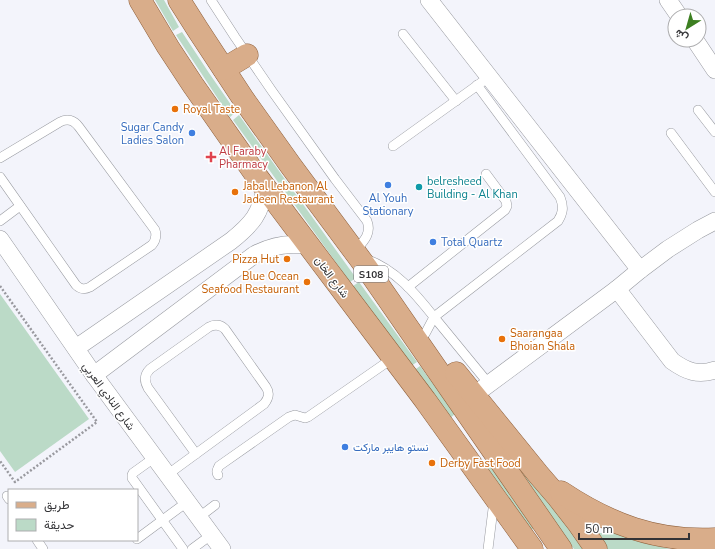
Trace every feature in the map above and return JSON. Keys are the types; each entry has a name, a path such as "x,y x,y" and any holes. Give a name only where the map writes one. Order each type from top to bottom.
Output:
{"main road":[{"name":"شارع الخان","path":"140,0 193,85 265,187 425,400 532,549"},
{"name":"S108","path":"179,0 267,133 359,258 561,549"},
{"path":"224,69 247,55"},
{"path":"359,258 388,288 430,326 481,389 538,474 574,518 596,549"},
{"path":"538,474 577,503 596,514 617,523 638,530 681,539 715,539"},
{"path":"498,502 513,549"}],"street":[{"path":"429,0 483,81 640,270"},
{"path":"700,48 715,70"},
{"path":"76,348 240,235 257,214 263,198 265,187"},
{"path":"481,389 617,289 668,249 715,221"},
{"name":"شارع النادي العربي","path":"0,240 94,375 166,475 222,549"},
{"path":"94,375 254,255 267,248 280,245 299,244 309,246"},
{"path":"617,289 672,361 681,368 690,372 700,373 715,370"}],"lane":[{"path":"211,0 303,136 367,221 369,225 368,233 359,258 367,259 385,268 408,287 430,326 558,221 563,210 562,203 560,197 483,81 393,146"},
{"path":"403,34 456,101"},
{"path":"698,110 715,132"},
{"path":"0,158 60,122 66,120 74,122 155,230 157,234 156,238 152,244 90,288 79,288 0,177"},
{"path":"671,133 715,192"},
{"path":"408,287 505,210 507,206 506,201 486,174"},
{"path":"0,221 20,206"},
{"path":"166,475 196,454 264,404 268,398 269,394 266,387 225,329 218,325 209,327 150,369 145,376 148,388 196,454"},
{"path":"218,475 217,470 219,466 289,417 295,415 305,418 308,417 393,358"},
{"path":"154,458 133,473 132,478 183,549"},
{"path":"138,538 187,502"},
{"path":"488,549 498,502"},
{"path":"198,518 215,506"},
{"path":"192,549 211,535"}],"path":[{"path":"0,286 97,422 15,482 0,461"}],"green space":[{"path":"155,0 164,0 179,27 173,31"},
{"path":"182,32 236,112 230,117 176,35"},
{"path":"239,115 297,196 291,200 233,120"},
{"path":"300,200 356,278 350,282 294,204"},
{"path":"359,282 417,362 411,366 353,286"},
{"path":"0,294 89,419 15,472 0,451"},
{"path":"420,366 455,414 449,419 413,371"},
{"path":"509,444 588,549 574,549 502,449"},
{"path":"488,460 536,527 530,531 482,464"},
{"path":"605,528 670,549 607,549 596,533 602,533"}],"place":[{"name":"Royal Taste","path":"175,109"},
{"name":"Sugar Candy Ladies Salon","path":"192,133"},
{"name":"Al Faraby Pharmacy","path":"211,157"},
{"name":"Al Youh Stationary","path":"388,185"},
{"name":"belresheed Building - Al Khan","path":"419,187"},
{"name":"Jabal Lebanon Al Jadeen Restaurant","path":"235,192"},
{"name":"Total Quartz","path":"433,242"},
{"name":"Pizza Hut","path":"287,259"},
{"name":"Blue Ocean Seafood Restaurant","path":"307,282"},
{"name":"Saarangaa Bhoian Shala","path":"502,339"},
{"name":"نستو هايبر ماركت","path":"345,447"},
{"name":"Derby Fast Food","path":"432,463"}]}
